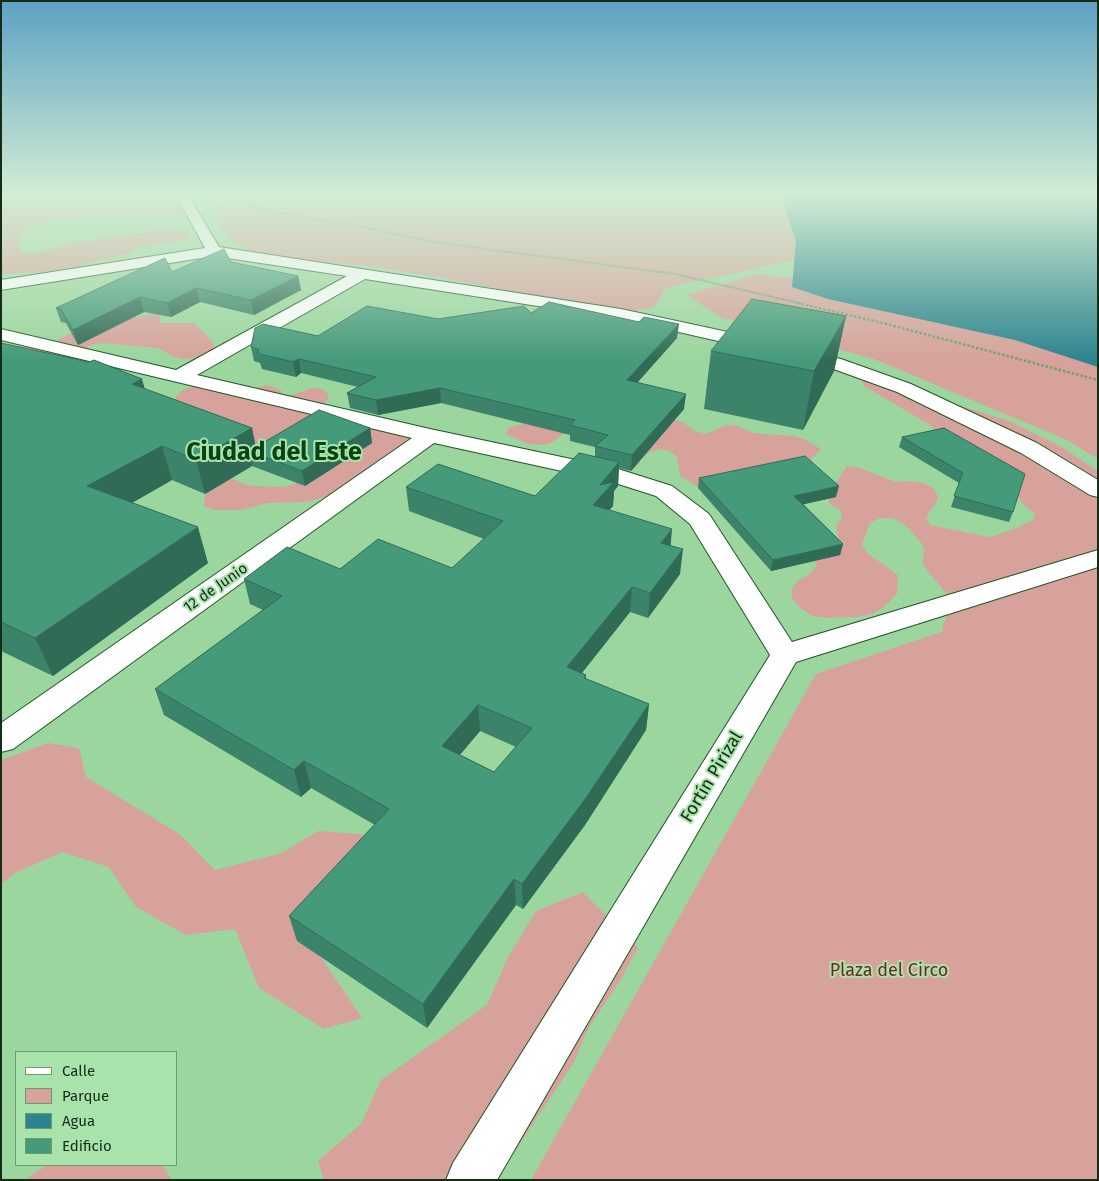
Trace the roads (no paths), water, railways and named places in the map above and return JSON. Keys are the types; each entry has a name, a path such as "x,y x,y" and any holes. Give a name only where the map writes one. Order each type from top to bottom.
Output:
{"street":[{"path":"1,285 214,251 621,314 834,363 904,388 1029,448 1098,490"},
{"path":"178,377 363,274"},
{"path":"1,334 430,436 618,476 664,491 700,519 785,655 1098,558"},
{"name":"12 de Junio","path":"6,731 430,436"},
{"name":"Fortín Pirizal","path":"470,1180 785,655"}],"water":[{"path":"795,250 1098,250 1098,367 1015,340 828,299 792,287"}],"district":[{"name":"Ciudad del Este","path":"274,453"}],"park label":[{"name":"Plaza del Circo","path":"889,971"}]}
